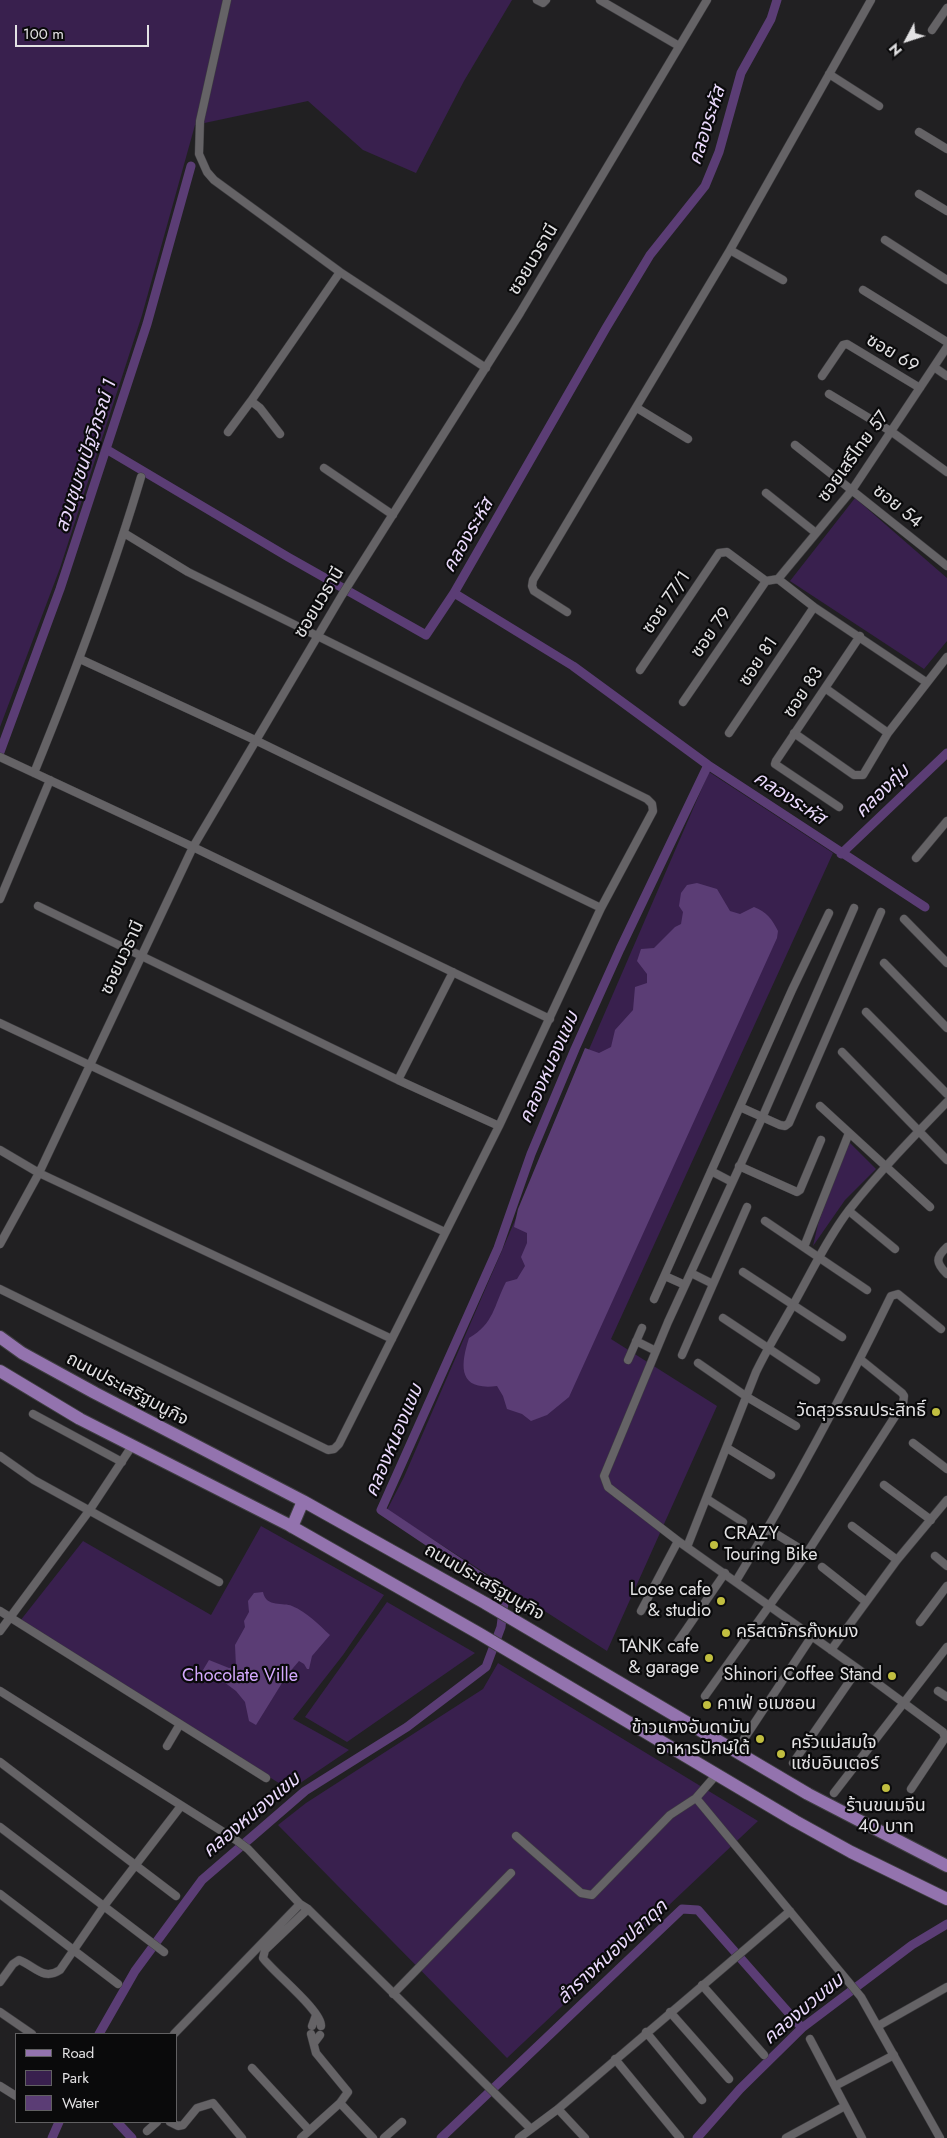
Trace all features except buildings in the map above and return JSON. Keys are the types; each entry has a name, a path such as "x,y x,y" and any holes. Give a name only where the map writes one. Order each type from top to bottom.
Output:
{"main road":[{"name":"ถนนประเสริฐมนูกิจ","path":"0,1337 22,1353 303,1501 485,1603 808,1794 947,1866"},
{"path":"0,1370 80,1419 292,1527 480,1634 851,1852 947,1899"},
{"path":"292,1527 303,1501"}],"street":[{"path":"227,0 200,121 199,154 207,172 214,180 340,272 486,368"},
{"path":"537,0 542,3 546,0"},
{"path":"600,0 679,46"},
{"name":"ซอยนวธานี","path":"0,1244 39,1172 90,1066 140,954 193,847 342,595 486,368 706,0"},
{"path":"567,612 534,590 532,586 533,580 730,250 871,0"},
{"path":"932,30 944,20 947,8"},
{"path":"829,74 878,106"},
{"path":"919,132 947,149"},
{"path":"919,194 947,211"},
{"path":"885,240 947,280"},
{"path":"730,250 783,280"},
{"path":"228,432 340,272"},
{"path":"863,290 947,342"},
{"name":"ซอย 69","path":"822,376 843,345 847,344 920,388"},
{"name":"ซอยเสรีไทย 57","path":"778,579 852,490 947,347"},
{"path":"934,367 947,376"},
{"path":"829,394 892,432 947,472"},
{"path":"251,401 260,408 280,434"},
{"path":"637,408 688,439"},
{"name":"ซอย 54","path":"795,445 947,566"},
{"path":"324,468 393,515"},
{"path":"34,773 80,659 124,533 141,477"},
{"path":"766,493 816,533"},
{"path":"0,1289 328,1450 334,1449 339,1444 499,1126 601,908 653,811 652,804 647,799 318,638 188,572 124,533"},
{"name":"ซอย 77/1","path":"640,670 719,553 727,552 766,581"},
{"path":"766,581 778,579 814,607 926,682"},
{"name":"ซอย 79","path":"683,702 766,581"},
{"name":"ซอย 81","path":"729,733 814,607"},
{"name":"ซอย 83","path":"839,808 777,767 776,761 860,636"},
{"path":"794,733 859,777 863,775 888,733 947,657"},
{"path":"80,659 255,740 601,908"},
{"path":"825,688 888,733"},
{"path":"2,758 193,847 550,1019"},
{"path":"0,899 50,780"},
{"path":"916,858 947,821"},
{"path":"38,906 398,1080 499,1126"},
{"path":"854,908 762,1118 656,1351 604,1476 608,1487 678,1541 771,1606 939,1729 945,1738 911,1789"},
{"path":"740,1107 780,1125 785,1126 789,1123 881,912"},
{"path":"654,1299 792,990 829,913"},
{"path":"904,919 947,963"},
{"path":"884,963 947,1028"},
{"path":"398,1080 453,972"},
{"path":"866,1012 947,1094"},
{"path":"0,1023 444,1232"},
{"path":"842,1052 947,1160"},
{"path":"687,1547 768,1346 793,1305 818,1257 849,1211 885,1168 947,1102"},
{"path":"820,1106 885,1168 930,1207"},
{"path":"804,1246 849,1133"},
{"path":"739,1166 797,1192 800,1190 822,1140"},
{"path":"0,1150 39,1172 392,1339"},
{"path":"711,1171 732,1182"},
{"path":"682,1355 747,1207"},
{"path":"849,1211 895,1249"},
{"path":"765,1221 867,1290"},
{"path":"947,1247 937,1260 940,1267 947,1274"},
{"path":"743,1272 842,1337"},
{"path":"691,1273 713,1284"},
{"path":"665,1276 685,1286"},
{"path":"736,1581 768,1529 860,1359 891,1296 898,1294 941,1329"},
{"path":"722,1318 768,1346 816,1380"},
{"path":"628,1360 642,1328"},
{"path":"636,1341 656,1351"},
{"path":"705,1696 807,1553 905,1399 902,1393 860,1359"},
{"path":"698,1362 747,1397 796,1426"},
{"path":"33,1414 122,1462"},
{"path":"913,1443 947,1469"},
{"path":"0,1631 89,1511 132,1446"},
{"path":"726,1448 771,1474"},
{"path":"0,1456 34,1480 219,1582"},
{"path":"884,1485 931,1520"},
{"path":"707,1499 744,1522"},
{"path":"831,1650 865,1601 947,1500"},
{"path":"852,1526 897,1560"},
{"path":"768,1529 807,1553"},
{"path":"642,1611 678,1541"},
{"path":"935,1556 947,1566"},
{"path":"822,1567 865,1601"},
{"path":"677,1643 725,1574"},
{"path":"920,1622 947,1586"},
{"path":"0,1611 266,1778"},
{"path":"736,1750 812,1636"},
{"path":"834,1793 947,1647"},
{"path":"793,1763 858,1669"},
{"path":"0,1691 236,1840 531,2129"},
{"path":"938,1691 947,1697"},
{"path":"167,1746 180,1724"},
{"path":"0,1762 176,1896"},
{"path":"516,1836 581,1894 592,1894 670,1815 696,1798 717,1774"},
{"path":"696,1798 861,1997 940,2138"},
{"path":"0,1982 13,1964 19,1960 46,1975 60,1970 72,1949 181,1806"},
{"path":"0,1827 161,1950"},
{"path":"393,1994 511,1873"},
{"path":"0,1894 118,1984"},
{"path":"175,2033 300,1904"},
{"path":"308,1909 265,1950 263,1958 316,2015 321,2021 321,2026"},
{"path":"519,2138 558,2109 790,1911"},
{"path":"702,1985 764,2055"},
{"path":"878,2026 947,1987"},
{"path":"0,2012 31,2033"},
{"path":"670,2012 729,2079"},
{"path":"302,2138 340,2103 348,2092 316,2054 312,2030 316,2015"},
{"path":"646,2032 702,2100"},
{"path":"314,2044 320,2035"},
{"path":"810,2039 862,2138"},
{"path":"835,2086 894,2055"},
{"path":"615,2059 680,2138"},
{"path":"252,2068 309,2130"},
{"path":"0,2086 15,2095"},
{"path":"172,2123 178,2126 183,2125 198,2108 213,2103 242,2138"},
{"path":"340,2103 373,2138"},
{"path":"786,2138 845,2106"},
{"path":"558,2109 585,2138"},
{"path":"384,2138 402,2122"},
{"path":"147,2131 156,2123"}],"green space":[{"path":"0,0 512,0 464,81 416,173 363,150 308,101 195,125 142,315 60,568 0,727"},
{"path":"855,498 947,578 947,641 924,669 790,581"},
{"path":"709,772 833,853 611,1339 717,1406 607,1651 387,1510 404,1477"},
{"path":"848,1141 876,1169 845,1200 813,1246 818,1224"},
{"name":"Chocolate Ville","path":"261,1526 384,1595 343,1655 293,1719 349,1750 290,1790 20,1621 83,1541 211,1615"},
{"path":"387,1602 475,1653 347,1742 305,1717"},
{"path":"498,1663 758,1821 507,2058 278,1825 306,1803 483,1689"}],"water":[{"path":"697,883 717,889 730,911 740,914 754,907 762,911 769,916 776,927 778,931 777,938 569,1397 547,1415 531,1421 522,1414 507,1409 503,1396 497,1386 484,1387 475,1385 469,1380 465,1374 464,1358 469,1338 484,1327 489,1320 506,1282 517,1279 525,1266 521,1257 527,1243 527,1233 514,1227 518,1209 585,1048 599,1053 611,1047 615,1030 633,1010 635,987 647,983 647,974 637,961 641,949 654,948 675,927 681,924 683,912 679,906 681,893 687,885"},
{"path":"263,1592 265,1597 271,1602 289,1605 303,1612 330,1635 312,1656 309,1669 299,1661 287,1675 256,1725 249,1721 245,1702 236,1691 224,1682 215,1681 203,1670 209,1660 229,1668 236,1667 235,1645 245,1627 244,1621 249,1612 248,1601 254,1593"}],"waterway":[{"name":"คลองระหัส","path":"777,0 771,19 741,73 719,152 705,186 650,255 454,593 573,666 708,765 925,907"},
{"name":"สวนชุมชนปัฐวิกรณ์ 1","path":"0,752 60,589 147,324 191,166"},
{"path":"106,449 288,557 426,635 454,593"},
{"name":"คลองกุ่ม","path":"841,854 947,753"},
{"name":"คลองหนองแขม","path":"100,2033 135,1971 202,1880 305,1791 407,1727 486,1667 501,1627 505,1594 381,1510 498,1248 531,1154 575,1049 620,949 708,765"},
{"name":"ลำรางหนองปลาดุก","path":"441,2138 682,1909 698,1910 802,2028"},
{"name":"คลองบวบขม","path":"697,2138 740,2089 802,2028 912,1945 947,1924"},
{"name":"คลองหนองแขม","path":"52,2138 59,2123"},
{"name":"ลำรางหนองปลาดุก","path":"118,2123 132,2138"}],"place":[{"name":"วัดสุวรรณประสิทธิ์","path":"936,1412"},
{"name":"CRAZY Touring Bike","path":"714,1545"},
{"name":"Loose cafe & studio","path":"721,1601"},
{"name":"คริสตจักรก๊งหมง","path":"726,1633"},
{"name":"TANK cafe & garage","path":"709,1658"},
{"name":"Shinori Coffee Stand","path":"892,1676"},
{"name":"คาเฟ่ อเมซอน","path":"707,1705"},
{"name":"ข้าวแกงอันดามัน อาหารปักษ์ใต้","path":"760,1739"},
{"name":"ครัวแม่สมใจ แซ่บอินเตอร์","path":"781,1754"},
{"name":"ร้านขนมจีน 40 บาท","path":"886,1788"}]}
